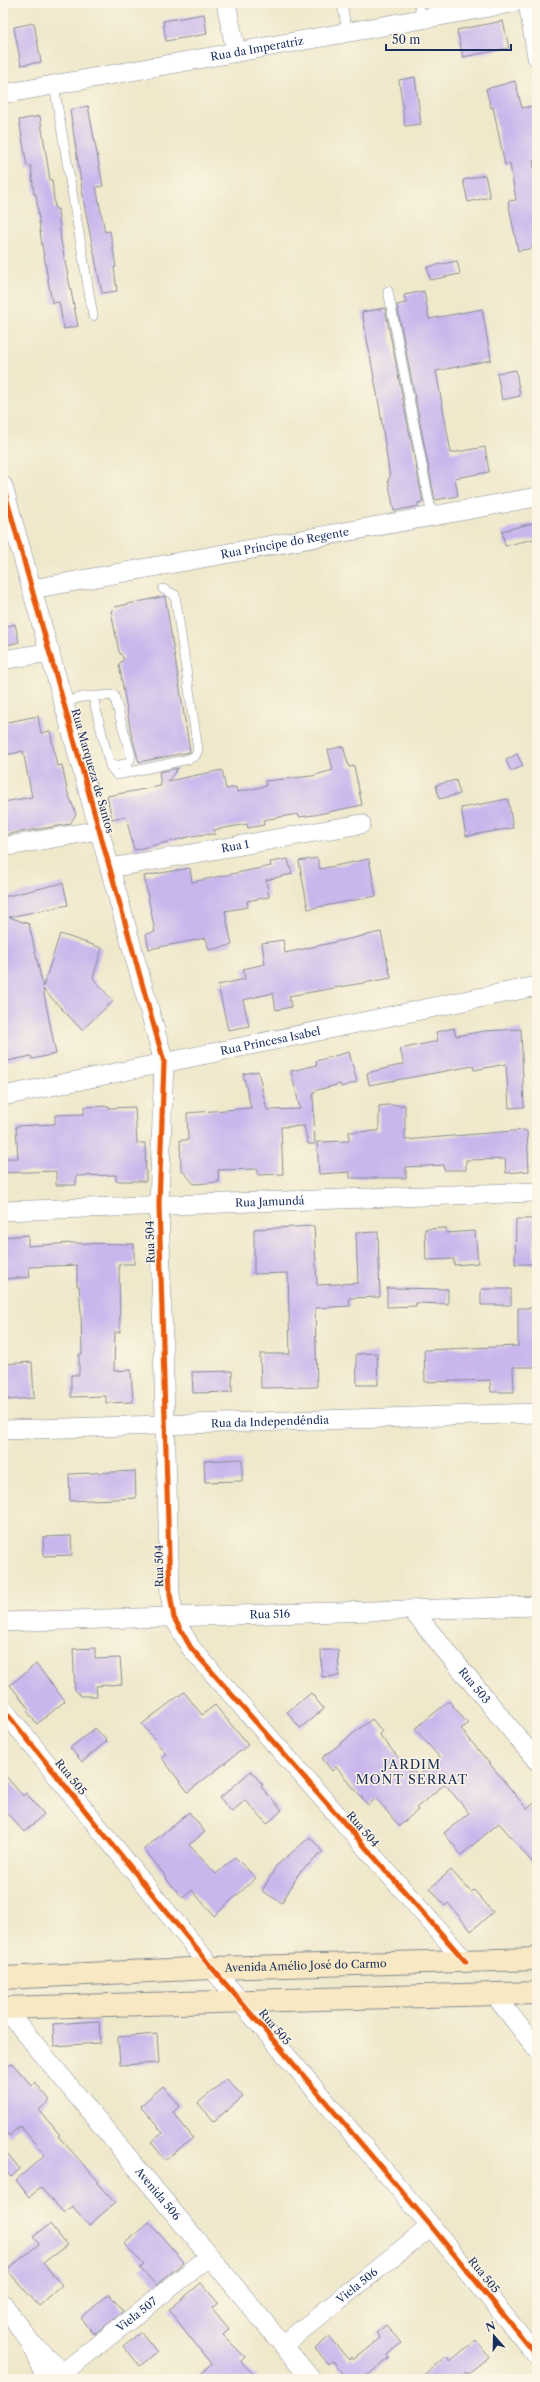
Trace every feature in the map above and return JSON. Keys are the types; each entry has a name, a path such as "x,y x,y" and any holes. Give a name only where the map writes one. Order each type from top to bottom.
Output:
{"street":[{"path":"226,3 236,52"},
{"name":"Rua da Imperatriz","path":"3,94 347,32 420,11 512,3"},
{"path":"528,3 537,57"},
{"name":"Rua Marqueza de Santos","path":"3,486 164,1062"},
{"name":"Rua Príncipe do Regente","path":"32,589 537,497"},
{"path":"3,660 50,652"},
{"name":"Rua 1","path":"110,868 361,824"},
{"path":"3,847 99,830"},
{"name":"Rua Princesa Isabel","path":"3,1096 537,986"},
{"name":"Rua 504","path":"164,1062 159,1204 167,1425 170,1594 174,1618 191,1648 466,1962"},
{"name":"Rua Jamundá","path":"3,1211 159,1204 537,1192"},
{"name":"Rua da Independêndia","path":"3,1430 537,1413"},
{"name":"Rua 516","path":"3,1622 537,1606"},
{"name":"Rua 503","path":"412,1610 537,1761"},
{"name":"Rua 505","path":"3,1709 212,1968 535,2350"},
{"name":"Avenida Amélio José do Carmo","path":"3,1978 212,1968 537,1959"},
{"path":"4,2008 239,2000 537,1993"},
{"path":"494,1994 537,2049"},
{"name":"Avenida 506","path":"4,2008 312,2379"},
{"name":"Viela 506","path":"283,2345 431,2226"},
{"name":"Viela 507","path":"63,2377 209,2256"},
{"path":"3,2304 30,2342 63,2377"},
{"path":"30,2342 46,2379"}],"lane":[{"path":"342,3 347,32"},
{"path":"54,85 93,316"},
{"path":"388,291 432,516"},
{"path":"93,697 110,766 117,775 189,759 195,756 198,750 175,595 164,589"},
{"path":"63,703 82,697 114,695 131,757 140,769"},
{"path":"110,766 128,764 131,757"}],"building":[{"path":"204,14 207,34 166,41 163,21"},
{"path":"503,21 509,48 463,57 457,30"},
{"path":"34,23 41,62 21,65 14,27"},
{"path":"415,77 421,124 405,126 399,80"},
{"path":"515,81 522,108 533,106 537,130 537,160 533,161 537,184 537,247 518,251 508,201 516,200 510,164 505,165 493,107 491,108 486,89"},
{"path":"88,106 103,186 96,187 105,232 110,231 116,267 114,267 117,291 102,293 85,209 70,110"},
{"path":"40,116 50,180 52,180 55,209 58,209 61,241 78,326 64,329 59,302 52,303 41,239 36,194 34,194 31,166 27,166 19,120"},
{"path":"485,175 490,197 468,202 463,180"},
{"path":"457,261 460,274 430,280 427,267"},
{"path":"424,291 429,319 482,309 491,360 436,371 451,453 485,447 489,472 455,478 458,496 435,500 397,305 406,303 404,295"},
{"path":"385,308 423,502 418,503 419,506 394,511 388,479 390,478 380,410 362,312"},
{"path":"516,370 520,396 502,400 497,373"},
{"path":"537,522 537,538 505,546 502,531"},
{"path":"165,596 190,752 139,762 131,733 119,664 124,659 119,652 111,611 115,607"},
{"path":"15,624 19,642 3,646 3,628"},
{"path":"38,716 41,733 50,731 57,766 62,765 67,790 76,814 70,824 3,835 3,802 32,797 23,751 3,756 3,723"},
{"path":"343,746 349,767 354,766 362,805 314,815 299,817 298,814 263,820 264,825 248,828 247,824 214,830 215,834 197,835 134,850 126,816 112,819 107,796 161,786 159,772 178,768 168,781 222,770 226,789 236,787 237,792 266,786 265,781 312,776 333,770 328,750"},
{"path":"517,754 523,766 511,771 506,760"},
{"path":"456,780 460,794 439,799 436,785"},
{"path":"508,799 513,828 466,836 461,808"},
{"path":"317,858 320,869 369,859 376,896 308,909 299,861"},
{"path":"288,859 292,874 266,880 269,897 247,901 248,907 225,911 232,945 209,950 206,938 149,949 146,934 155,932 144,876 190,868 192,882 271,866 270,862"},
{"path":"63,883 68,905 9,917 29,924 43,987 60,934 102,948 93,978 113,1001 82,1030 43,989 56,1054 32,1059 31,1056 3,1062 3,897"},
{"path":"381,932 391,978 289,996 291,1007 276,1010 273,993 243,1000 249,1026 228,1030 218,985 245,979 243,969 265,964 262,943 283,940 285,953"},
{"path":"454,1028 456,1036 484,1031 521,1029 524,1107 509,1108 506,1064 474,1070 473,1066 369,1085 367,1073 404,1064 400,1049 438,1041 436,1032"},
{"path":"349,1052 357,1082 341,1087 340,1084 314,1091 315,1144 308,1144 304,1126 281,1127 283,1174 258,1175 258,1169 218,1170 219,1182 194,1184 181,1169 180,1140 188,1140 187,1113 251,1108 243,1074 258,1071 267,1110 300,1109 291,1071 317,1065 316,1061"},
{"path":"405,1105 405,1140 525,1130 527,1132 529,1171 506,1173 505,1159 466,1160 466,1170 444,1170 444,1165 406,1167 406,1178 350,1178 350,1172 319,1174 317,1142 349,1141 349,1132 379,1131 379,1106"},
{"path":"109,1106 109,1108 135,1107 137,1143 145,1143 146,1181 116,1181 116,1175 76,1176 76,1185 56,1185 56,1171 3,1173 3,1158 18,1158 16,1126 55,1124 55,1115 84,1114 84,1107"},
{"path":"516,1219 534,1219 534,1264 515,1264"},
{"path":"314,1226 317,1285 358,1283 356,1233 378,1232 380,1297 349,1298 350,1306 315,1308 317,1387 261,1388 260,1354 290,1354 288,1273 254,1274 254,1229"},
{"path":"446,1228 446,1233 475,1231 478,1263 454,1265 454,1259 426,1260 425,1229"},
{"path":"28,1235 28,1246 72,1243 134,1244 134,1264 119,1264 120,1332 115,1332 114,1371 131,1370 133,1402 106,1403 106,1396 71,1397 71,1375 79,1375 79,1354 82,1354 81,1312 79,1286 77,1286 77,1265 29,1267 30,1277 6,1279 4,1237"},
{"path":"387,1288 448,1289 448,1304 416,1303 416,1306 387,1307"},
{"path":"481,1289 511,1289 511,1305 481,1305"},
{"path":"518,1308 537,1308 537,1367 513,1367 514,1392 491,1392 490,1380 425,1382 424,1350 518,1346"},
{"path":"377,1353 378,1385 357,1385 356,1354"},
{"path":"32,1362 34,1398 8,1400 8,1397 3,1398 3,1364"},
{"path":"232,1371 232,1392 193,1393 192,1372"},
{"path":"242,1459 242,1481 205,1482 204,1461"},
{"path":"135,1471 136,1498 70,1501 69,1474"},
{"path":"71,1536 72,1555 44,1556 43,1537"},
{"path":"95,1648 95,1659 120,1658 122,1684 96,1686 97,1696 81,1696 75,1690 73,1649"},
{"path":"321,1650 338,1650 339,1676 322,1677"},
{"path":"36,1664 65,1701 37,1724 27,1711 29,1709 10,1685"},
{"path":"184,1692 202,1715 215,1705 248,1745 188,1792 161,1757 166,1754 142,1724"},
{"path":"311,1693 324,1709 300,1728 287,1712"},
{"path":"449,1701 468,1724 461,1729 527,1809 537,1801 537,1868 499,1823 461,1855 444,1833 469,1813 445,1784 416,1808 418,1810 399,1826 376,1798 368,1805 336,1767 332,1771 322,1758 372,1719 382,1731 379,1734 411,1773 413,1771 418,1776 440,1758 415,1729"},
{"path":"95,1728 107,1741 82,1762 70,1748"},
{"path":"251,1771 263,1785 261,1787 282,1810 267,1824 245,1800 232,1812 220,1798"},
{"path":"3,1773 23,1796 26,1793 44,1814 24,1832 3,1809"},
{"path":"189,1812 205,1832 189,1845 216,1874 235,1857 256,1878 214,1916 192,1890 183,1898 166,1879 167,1878 144,1849"},
{"path":"310,1837 323,1852 299,1873 282,1903 262,1891 276,1866"},
{"path":"451,1870 471,1892 474,1890 493,1912 471,1931 448,1903 445,1906 430,1888"},
{"path":"99,2021 100,2043 54,2046 53,2024"},
{"path":"157,2034 159,2063 120,2065 118,2037"},
{"path":"12,2063 32,2086 35,2082 50,2100 39,2110 60,2135 58,2136 99,2182 97,2183 115,2203 89,2225 72,2206 64,2213 41,2188 29,2197 16,2180 45,2155 20,2126 9,2136 3,2129 3,2071"},
{"path":"227,2079 243,2097 214,2121 198,2103"},
{"path":"163,2086 180,2106 173,2112 193,2138 165,2160 151,2142 163,2133 140,2106"},
{"path":"3,2148 20,2169 11,2177 3,2168"},
{"path":"149,2222 184,2262 156,2285 140,2268 144,2265 124,2244"},
{"path":"50,2224 67,2245 43,2263 62,2285 39,2306 7,2270 39,2244 33,2237"},
{"path":"201,2283 218,2303 212,2308 229,2329 223,2335 245,2357 241,2361 258,2379 194,2379 211,2364 169,2310"},
{"path":"109,2294 123,2311 94,2334 81,2318"},
{"path":"386,2325 401,2343 387,2355 389,2358 363,2379 348,2379 333,2361 329,2364 315,2349 329,2337 349,2360 352,2357 353,2360 380,2338 376,2333"},
{"path":"141,2332 157,2352 140,2366 123,2346"},
{"path":"476,2340 489,2357 467,2374 466,2372 458,2379 419,2379 446,2356 450,2361"}],"cycle path":[{"path":"3,486 164,1062 159,1204 170,1594 174,1618 191,1648 466,1962"},
{"path":"3,1709 212,1968 431,2226 537,2356"}],"district":[{"name":"JARDIM MONT SERRAT","path":"412,1772"}]}
